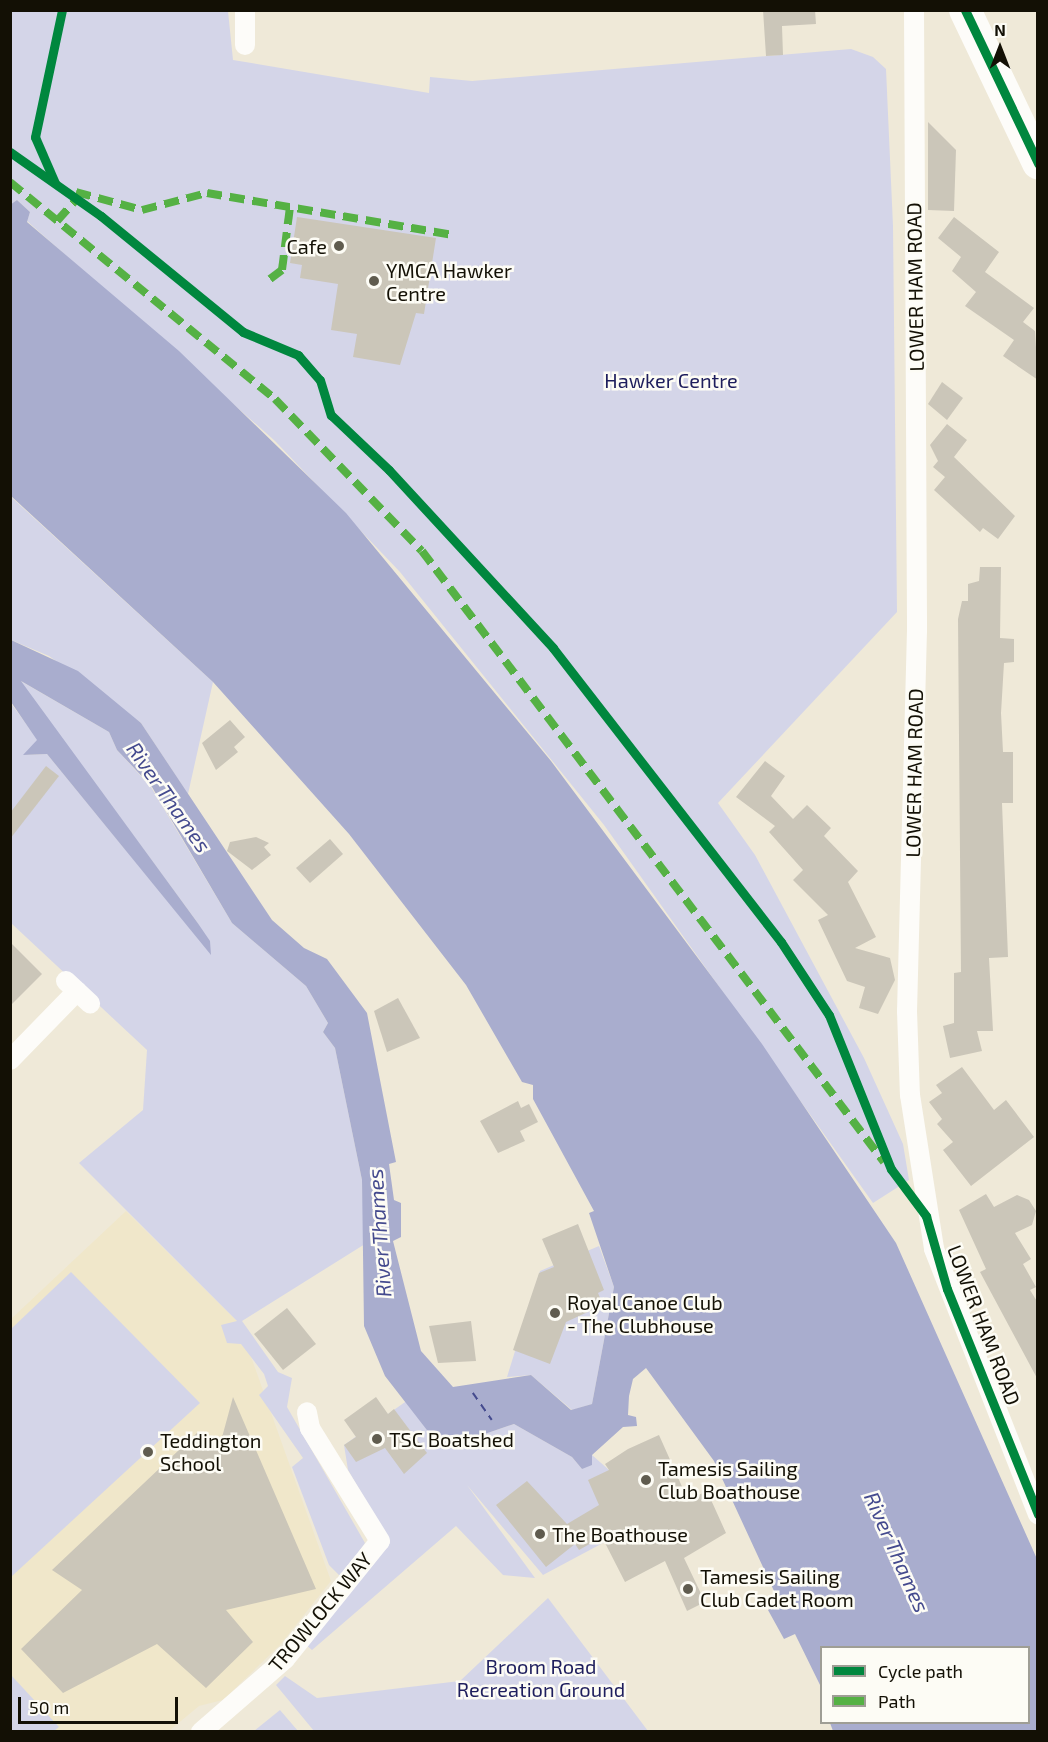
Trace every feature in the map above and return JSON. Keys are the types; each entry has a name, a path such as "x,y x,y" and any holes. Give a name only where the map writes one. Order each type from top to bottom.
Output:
{"main road":[{"path":"965,10 1038,163"}],"street":[{"path":"244,10 246,45"},
{"name":"LOWER HAM ROAD","path":"914,10 917,630 907,1011 910,1095 934,1249 1038,1514"},
{"path":"10,1060 78,992"},
{"name":"TROWLOCK WAY","path":"201,1731 285,1659 380,1541 310,1428 307,1412"}],"shaded area":[{"name":"Teddington School","path":"126,1211 239,1323 331,1581 280,1645 223,1700 199,1706 169,1731 11,1732 11,1319"}],"green space":[{"name":"Hawker Centre","path":"11,11 228,11 233,60 429,93 430,77 472,81 851,49 873,57 886,69 893,226 897,612 718,803 755,855 864,1058 903,1144 909,1180 873,1203 604,825 400,572 275,441 27,221 30,212 17,200 11,205"},
{"path":"10,496 213,682 188,794 141,723 49,656 11,640"},
{"path":"19,680 109,732 117,750 151,787 232,923 306,986 328,1023 323,1032 335,1048 362,1180 365,1244 242,1321 278,1372 292,1378 287,1407 365,1543 342,1578 329,1565 292,1467 303,1458 259,1395 268,1386 264,1374 241,1344 227,1343 221,1325 237,1321 79,1163 143,1110 147,1050 11,923 10,702 38,740 24,755 47,754 211,954 197,922"},
{"path":"599,1246 614,1287 592,1404 572,1410 531,1375 507,1377 540,1271"},
{"path":"71,1272 200,1403 11,1577 11,1329"},
{"path":"408,1400 430,1434 476,1437 514,1424 572,1457 582,1469 592,1455 609,1470 631,1528 543,1575 467,1485 535,1578 503,1575 456,1526 312,1650 305,1644 388,1539 348,1470 344,1445"},
{"name":"Broom Road Recreation Ground","path":"548,1598 648,1731 314,1731 276,1685 285,1676 317,1698 460,1681"},
{"path":"11,1675 59,1727 54,1731 11,1731"},
{"path":"280,1710 298,1731 254,1731"}],"water":[{"name":"River Thames","path":"17,200 30,212 27,222 179,351 346,513 551,761 762,1044 896,1243 1037,1559 1037,1731 833,1731 830,1724 1030,1724 1030,1646 820,1646 820,1685 795,1634 784,1639 768,1610 780,1604 714,1461 646,1368 633,1379 629,1396 628,1415 636,1417 637,1426 623,1427 592,1455 592,1465 582,1469 572,1457 514,1424 476,1437 430,1434 385,1376 364,1326 362,1180 335,1048 323,1032 328,1023 306,986 232,923 152,787 117,750 109,732 21,681 197,922 210,941 211,955 47,754 23,755 37,740 11,702 11,640 78,671 141,723 272,920 304,948 327,959 367,1013 396,1162 389,1164 394,1200 401,1203 401,1237 393,1241 421,1351 453,1387 531,1375 571,1410 592,1404 614,1287 589,1213 594,1211 533,1099 533,1085 522,1082 466,985 349,834 213,682 11,496 10,205"}],"building":[{"path":"763,10 815,10 816,24 782,26 783,55 766,56"},
{"path":"928,122 956,150 954,211 928,210"},
{"name":"YMCA Hawker Centre","path":"297,217 436,238 424,314 416,313 400,365 353,357 357,334 331,330 338,284 300,278 302,265 290,263"},
{"path":"954,217 999,252 985,272 1034,308 1023,322 1035,331 1038,380 1003,356 1014,340 965,306 976,292 952,271 961,257 938,238"},
{"path":"942,382 963,398 947,420 928,404"},
{"path":"947,424 967,440 954,457 1015,516 998,539 983,528 980,532 934,490 945,477 933,467 938,461 930,445"},
{"path":"980,567 1001,567 1000,638 1014,639 1014,662 1004,663 1001,713 1003,752 1013,752 1013,803 1002,803 1008,957 989,958 993,1031 977,1031 982,1051 950,1058 943,1026 954,1023 954,973 961,972 958,619 962,601 968,601 968,584 979,581"},
{"path":"230,720 245,737 234,747 238,752 216,770 202,743"},
{"path":"765,761 785,776 771,796 793,819 807,805 831,828 824,836 858,871 848,882 876,937 855,948 890,958 895,980 878,1014 859,1008 865,987 847,981 818,920 828,915 793,880 803,870 769,832 775,826 736,797"},
{"path":"46,766 59,776 10,839 10,813"},
{"path":"256,837 269,843 264,847 271,855 252,870 227,851 230,842"},
{"path":"330,839 343,854 310,883 296,868"},
{"path":"10,942 42,974 10,1006"},
{"path":"398,998 420,1038 387,1052 374,1011"},
{"path":"962,1067 994,1110 1006,1100 1034,1137 971,1186 943,1150 953,1142 937,1124 942,1119 929,1102 942,1093 936,1085"},
{"path":"518,1101 521,1108 529,1104 538,1122 520,1131 525,1141 498,1153 480,1121"},
{"path":"986,1194 994,1207 1017,1195 1029,1200 1036,1211 1032,1225 1015,1233 1031,1259 1023,1264 1036,1287 1030,1290 1038,1303 1038,1380 980,1272 986,1269 959,1210"},
{"name":"Royal Canoe Club - The Clubhouse","path":"578,1224 604,1290 598,1293 603,1305 566,1322 550,1364 513,1350 539,1273 554,1267 542,1239"},
{"path":"287,1308 316,1344 283,1370 254,1334"},
{"path":"471,1321 476,1361 438,1363 429,1326"},
{"path":"233,1397 316,1589 226,1610 253,1642 206,1688 157,1644 63,1693 21,1649 82,1590 52,1570 198,1432 221,1441"},
{"path":"376,1397 388,1414 394,1409 427,1453 404,1474 385,1448 356,1462 344,1445 356,1437 344,1420"},
{"path":"659,1435 688,1500 707,1491 726,1533 684,1558 705,1602 687,1611 665,1561 625,1582 602,1537 579,1550 575,1544 546,1567 496,1505 527,1481 567,1524 599,1505 588,1480 609,1470 605,1464 628,1449"}],"ferry route":[{"path":"473,1393 492,1420"}],"marked path":[{"path":"10,182 275,399 422,551 884,1162"},
{"path":"76,192 142,210 207,193 454,235"},
{"path":"57,221 76,200"},
{"path":"270,279 282,270 290,207"}],"cycle path":[{"path":"55,183 35,137 62,10"},
{"path":"965,10 1038,163"},
{"path":"10,152 101,216 243,332 298,355 320,380 331,415 389,470 553,648 781,942 829,1015 891,1169 926,1216 947,1289 1038,1514"}],"place":[{"name":"Cafe","path":"339,246"},
{"name":"YMCA Hawker Centre","path":"374,281"},
{"name":"Royal Canoe Club - The Clubhouse","path":"555,1313"},
{"name":"TSC Boatshed","path":"377,1439"},
{"name":"Teddington School","path":"148,1452"},
{"name":"Tamesis Sailing Club Boathouse","path":"646,1480"},
{"name":"The Boathouse","path":"540,1534"},
{"name":"Tamesis Sailing Club Cadet Room","path":"688,1589"}]}
